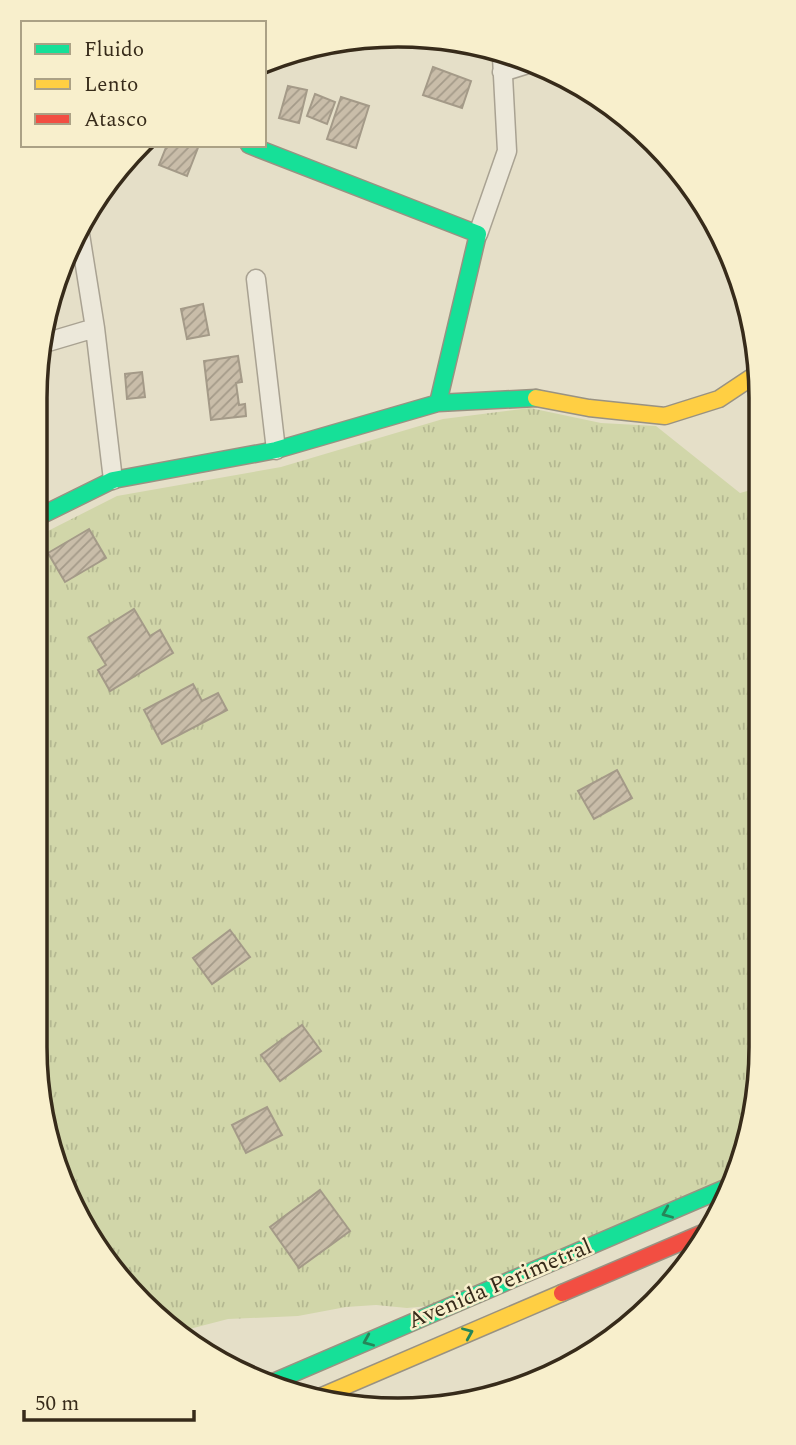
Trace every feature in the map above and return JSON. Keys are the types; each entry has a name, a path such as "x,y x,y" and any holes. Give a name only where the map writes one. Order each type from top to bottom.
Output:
{"street":[{"path":"438,403 478,234 508,151 502,64"},
{"path":"254,147 478,234"},
{"path":"82,246 95,328 113,480"},
{"path":"256,279 276,450"},
{"path":"52,341 95,328"},
{"path":"47,513 113,480 276,450 438,403 530,397 589,408 664,416 719,400 748,384"},
{"name":"Avenida Perimetral","path":"281,1378 718,1191"},
{"name":"Avenida Perimetral","path":"333,1391 693,1237"}],"green space":[{"path":"530,408 601,423 656,426 740,493 749,490 749,1047 746,1093 737,1138 717,1192 450,1304 407,1308 376,1305 346,1307 298,1316 228,1319 189,1329 134,1278 94,1222 66,1160 50,1093 47,1047 47,531 117,496 281,467 443,419"}],"building":[{"path":"433,67 471,81 462,108 423,95"},
{"path":"288,86 307,90 299,123 279,118"},
{"path":"315,94 335,102 327,124 307,116"},
{"path":"341,97 369,106 356,148 327,139"},
{"path":"166,147 198,147 187,176 159,165"},
{"path":"203,304 209,335 187,339 181,309"},
{"path":"238,356 242,382 236,383 239,405 245,404 246,416 211,420 204,361"},
{"path":"142,372 145,397 127,399 125,374"},
{"path":"89,529 106,558 65,582 48,553"},
{"path":"134,609 150,636 160,630 173,653 110,691 98,670 106,665 89,637"},
{"path":"193,684 202,701 218,693 227,710 162,744 144,710"},
{"path":"617,770 632,798 594,819 578,791"},
{"path":"230,930 250,957 212,984 193,958"},
{"path":"302,1025 321,1051 280,1081 261,1055"},
{"path":"267,1107 282,1135 246,1153 232,1125"},
{"path":"320,1190 350,1231 299,1268 270,1227"}],"traffic: fast":[{"path":"254,147 478,234 438,403"},
{"path":"47,513 113,480 276,450 438,403 536,398"},
{"path":"283,1378 718,1191"}],"traffic: slow":[{"path":"536,398 589,408 665,416 719,399 748,380"},
{"path":"333,1391 562,1293"}],"traffic: jam":[{"path":"562,1293 693,1237"}]}
